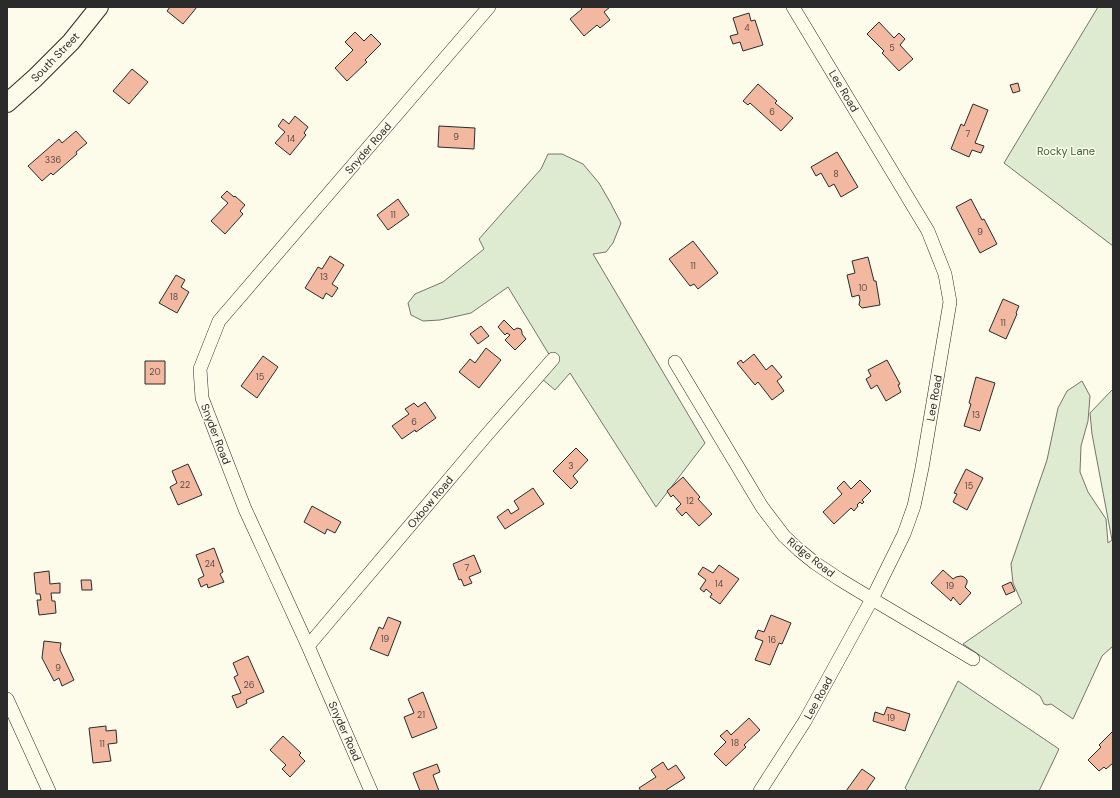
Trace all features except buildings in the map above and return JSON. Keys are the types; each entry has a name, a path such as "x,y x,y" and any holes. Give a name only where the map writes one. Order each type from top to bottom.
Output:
{"main road":[{"name":"South Street","path":"7,103 35,78 71,42 99,7"}],"street":[{"name":"Snyder Road","path":"371,791 308,646 242,501 202,398 200,368 219,321 489,7"},
{"name":"Lee Road","path":"760,791 800,729 872,600 904,534 914,506 950,302 945,274 928,231 793,7"},
{"name":"Oxbow Road","path":"308,646 553,359"},
{"name":"Ridge Road","path":"675,362 762,507 784,536 815,563 872,600 973,660"},
{"path":"7,699 50,791"}],"green space":[{"name":"Rocky Lane","path":"1098,7 1113,7 1113,246 1004,163"},
{"path":"548,154 562,154 583,164 599,183 610,202 621,223 613,243 606,252 593,254 705,443 656,507 570,373 555,390 535,373 550,356 508,287 471,313 440,320 423,321 411,315 408,303 415,294 443,282 484,249 479,239 541,169"},
{"path":"1082,381 1090,396 1088,421 1081,446 1080,472 1088,492 1106,519 1108,543 1112,540 1092,434 1090,413 1113,389 1113,646 1102,656 1073,719 1051,704 1044,704 1040,696 963,644 1022,603 1013,583 1011,564 1047,460 1058,408 1067,391"},
{"path":"958,681 1059,749 1039,791 908,791 905,788"}]}
